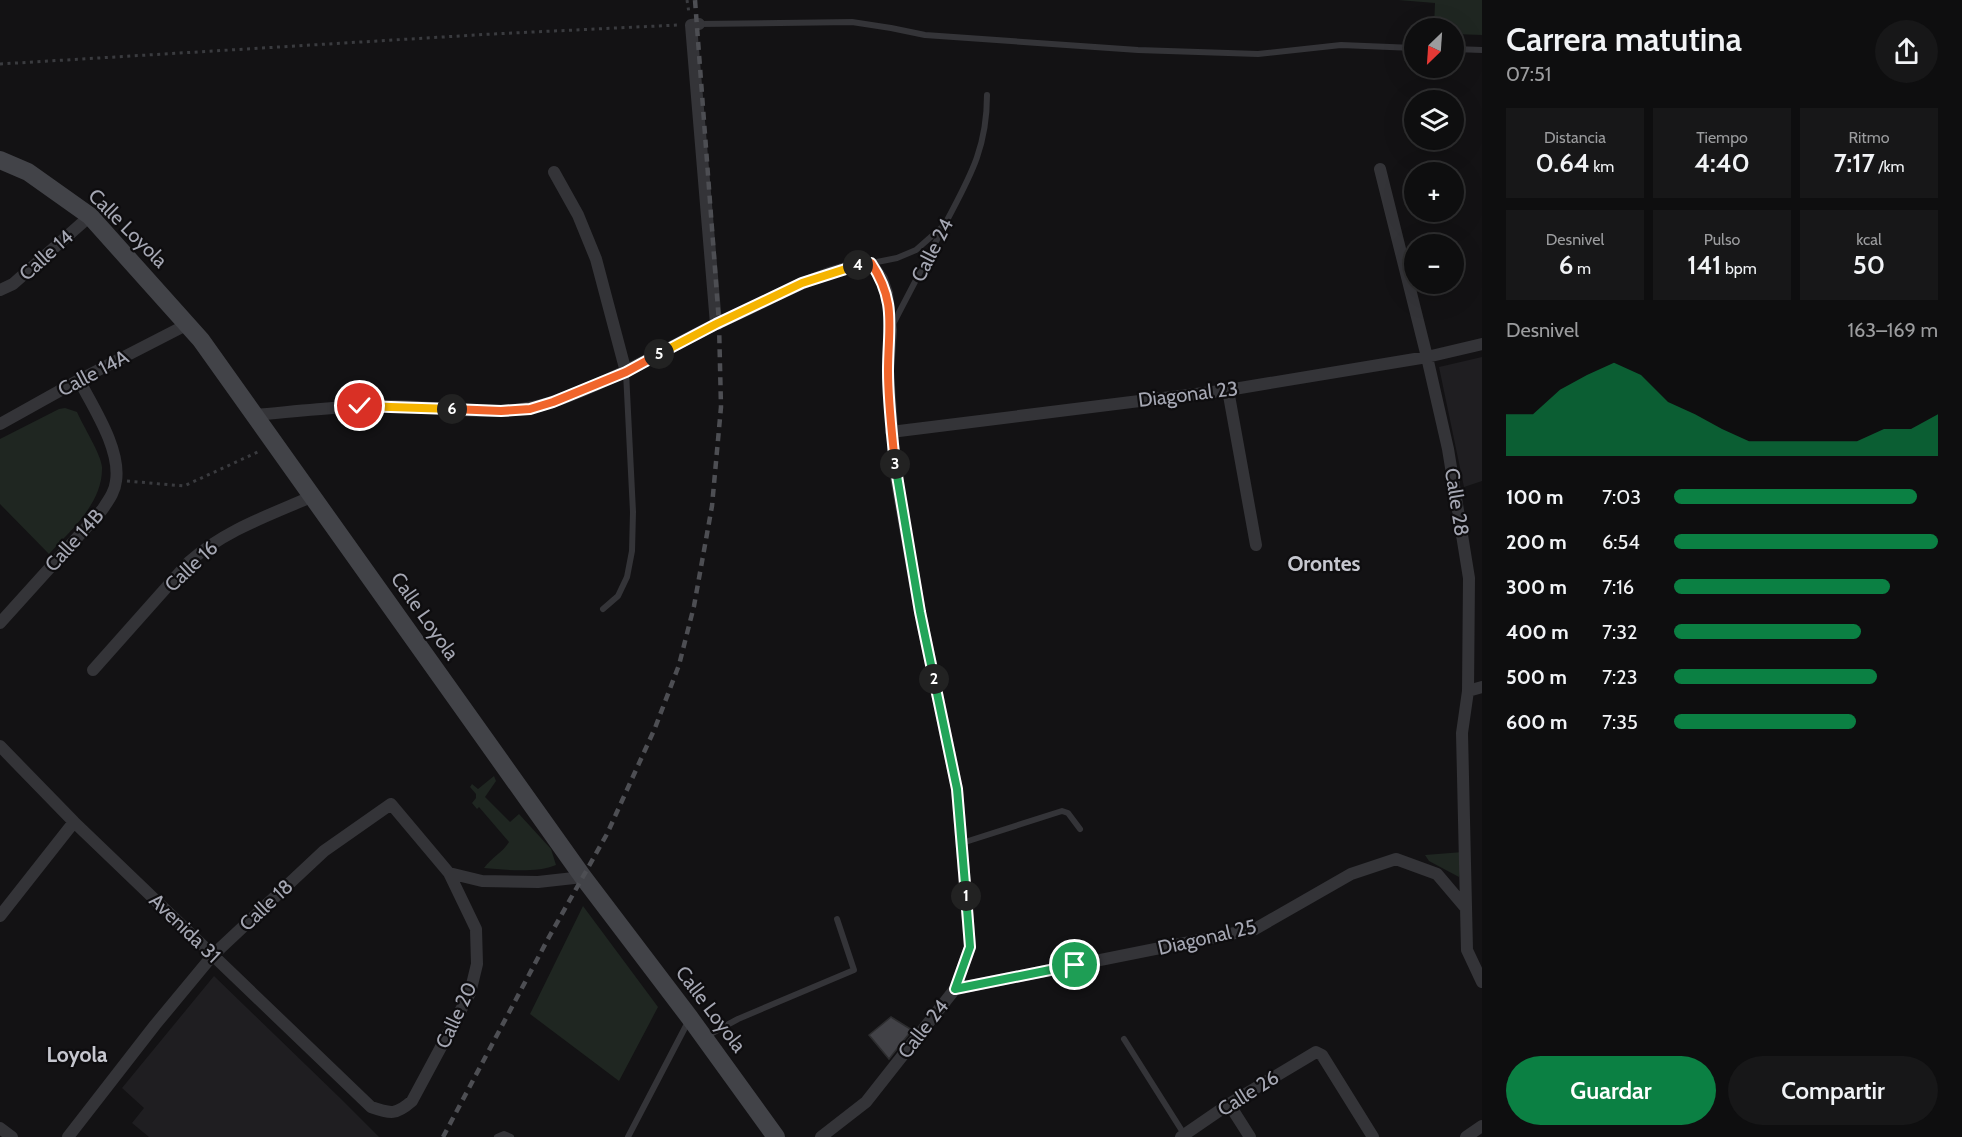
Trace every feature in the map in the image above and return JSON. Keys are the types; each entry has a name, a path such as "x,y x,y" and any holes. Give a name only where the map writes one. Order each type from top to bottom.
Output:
{"main road":[{"name":"Calle Loyola","path":"0,160 28,172 90,216 188,324 313,496 582,876 690,1018 776,1137"}],"street":[{"path":"695,25 716,324"},
{"name":"Calle 28","path":"1380,169 1448,448 1469,578 1468,691 1462,733 1467,950 1482,982"},
{"path":"554,172 578,215 596,260 626,372"},
{"name":"Calle 14","path":"0,290 14,284 90,216"},
{"path":"254,415 360,406 501,411 530,409 626,372 716,324 802,283 857,265 871,263 882,279 887,293 891,330"},
{"name":"Calle 14A","path":"0,424 188,324"},
{"name":"Calle 24","path":"825,1136 866,1102 955,989 970,947 957,789 920,612 895,471 888,371 891,330"},
{"name":"Diagonal 23","path":"891,432 1228,390 1427,357 1482,344"},
{"path":"79,380 109,438 117,480"},
{"path":"1228,390 1256,544"},
{"name":"Calle 14B","path":"0,623 102,510 111,498 117,480"},
{"name":"Calle 16","path":"93,669 205,547 225,535 313,496"},
{"path":"1468,691 1482,687"},
{"name":"Avenida 31","path":"0,746 74,822 371,1107"},
{"name":"Calle 20","path":"371,1107 388,1113 401,1111 412,1101 470,993 477,964 476,928 449,873 391,804"},
{"name":"Calle 18","path":"68,1137 154,1024 213,955 324,851 391,804"},
{"path":"0,916 74,822"},
{"name":"Diagonal 25","path":"955,989 1255,929 1351,874 1396,859 1437,874 1466,906"},
{"path":"449,873 482,881 538,882 582,876"},
{"name":"Calle 26","path":"1183,1136 1229,1104 1316,1052 1322,1055 1373,1137"},
{"path":"1229,1104 1250,1137"},
{"path":"1466,1137 1482,1126"},
{"path":"0,1128 12,1137"}],"lane":[{"path":"695,25 852,22 926,35 1148,51 1258,54 1341,45 1404,48"},
{"path":"1464,50 1482,50"},
{"name":"Calle 24","path":"891,330 970,177 982,147 987,120 987,95"},
{"path":"871,263 897,258 915,250 945,225"},
{"path":"603,609 618,596 627,577 632,550 633,512 626,372"},
{"path":"962,843 1062,811 1068,813 1080,829"},
{"path":"704,1037 748,1015 854,970 837,919"},
{"path":"628,1137 690,1018"},
{"path":"1124,1039 1183,1136"},
{"path":"497,1137 504,1134 511,1137"}],"path":[{"path":"0,64 492,33 695,25"},
{"path":"117,480 184,486 275,444"}],"shaded area":[{"path":"1398,0 1482,0 1482,35 1464,34 1464,18 1434,18 1435,3"},
{"path":"1482,357 1482,481 1464,487 1439,367"},
{"path":"65,408 77,412 95,448 101,461 101,480 84,515 49,554 0,504 0,439"},
{"path":"494,776 496,781 485,797 510,822 519,814 551,849 556,865 531,870 484,868 509,842 479,807 477,809 472,803 476,794 470,787 472,784 478,789"},
{"path":"1463,852 1459,877 1429,861 1425,855"},
{"path":"583,906 658,1007 619,1081 530,1014"},
{"path":"214,976 379,1137 149,1137 132,1123 144,1108 122,1088"}],"building":[{"path":"891,1017 912,1030 889,1059 869,1035"}],"railway":[{"path":"443,1137 549,937 607,834 655,728 679,665 694,606 712,506 721,407 719,323 695,0"}],"district":[{"name":"Orontes","path":"1324,564"},
{"name":"Loyola","path":"77,1055"}],"route":[{"path":"360,406 501,411 530,409 626,372 716,324 802,283 857,265 871,263 882,279 887,293 891,330 888,371 895,471 920,612 957,789 970,947 955,989 1075,965"}]}
